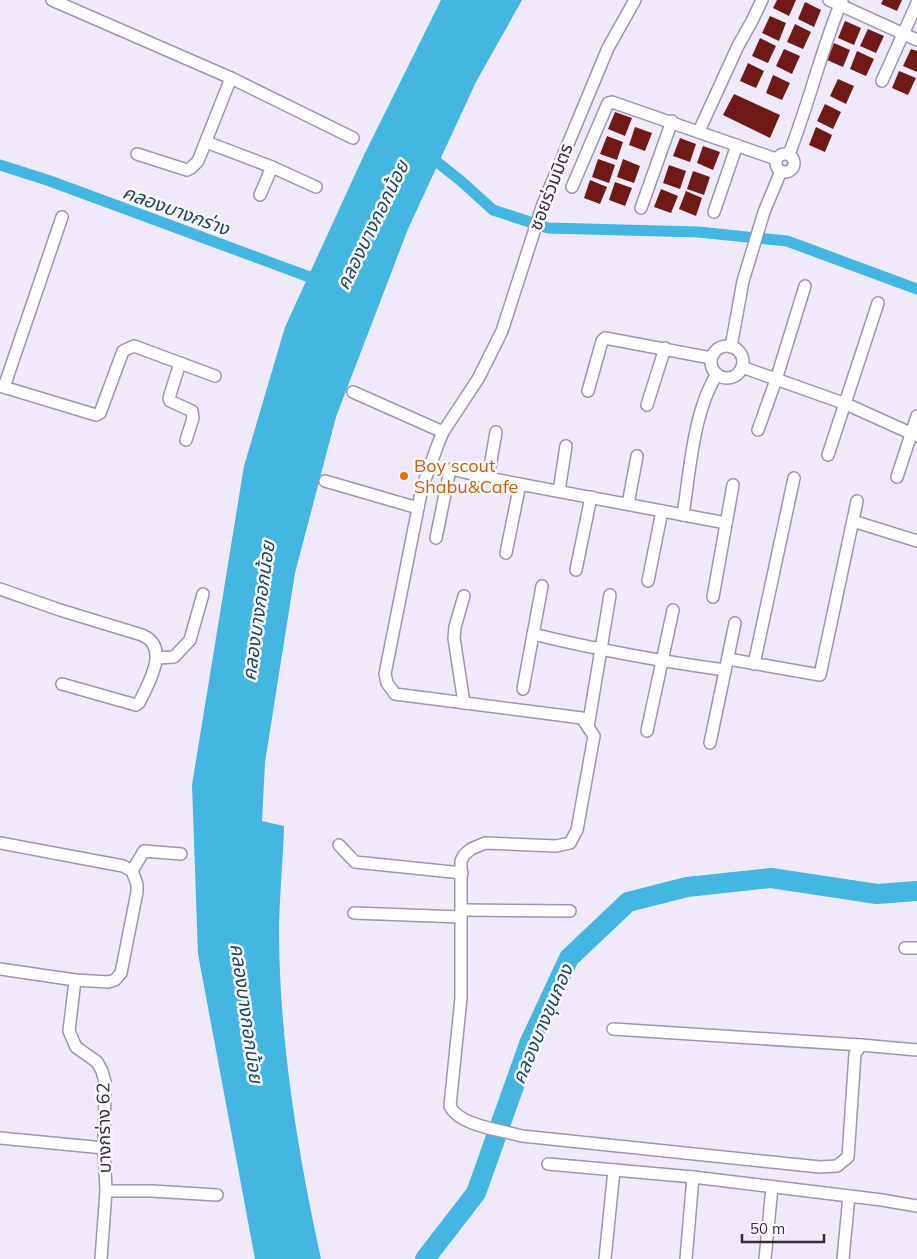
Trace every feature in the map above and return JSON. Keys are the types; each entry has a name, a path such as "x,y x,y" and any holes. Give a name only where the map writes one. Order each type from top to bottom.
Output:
{"street":[{"path":"52,0 231,78 353,138"},
{"name":"ซอยร่วมมิตร","path":"588,727 582,718 395,694 387,683 386,674 422,488 443,432 478,379 502,331 543,204 608,48 635,0"},
{"path":"698,131 762,0"},
{"path":"829,0 841,2 917,40"},
{"path":"789,154 802,120 818,64 841,2"},
{"path":"882,81 917,3"},
{"path":"137,154 187,170 191,168 198,161 231,78"},
{"path":"572,187 608,103 616,102 776,159"},
{"path":"640,208 672,121"},
{"path":"206,142 272,167 316,187"},
{"path":"714,212 738,145"},
{"path":"776,159 782,154 789,154"},
{"path":"776,159 776,166 781,171 788,172 793,167 793,160 789,154"},
{"path":"260,195 272,167"},
{"path":"731,347 742,282 763,215 781,171"},
{"path":"62,217 2,387 96,415 100,413 125,349 136,346 214,376"},
{"path":"758,430 776,380 805,286"},
{"path":"828,455 878,304"},
{"path":"588,391 602,341 605,338 711,358"},
{"path":"731,347 740,354 742,367 734,376 722,377 713,370 711,358 719,348 731,347"},
{"path":"647,405 665,348"},
{"path":"180,363 169,398 170,401 192,411 193,418 186,440"},
{"path":"742,367 846,404 914,435"},
{"path":"683,515 702,405 717,374"},
{"path":"353,392 443,432"},
{"path":"897,477 914,435 917,416"},
{"path":"488,478 496,432"},
{"path":"559,491 566,446"},
{"path":"628,504 637,456"},
{"path":"436,538 451,469 488,478 726,523"},
{"path":"754,664 794,478"},
{"path":"324,481 418,508"},
{"path":"506,554 520,484"},
{"path":"713,597 733,485"},
{"path":"576,570 591,497"},
{"path":"533,634 602,650 662,661 754,664 820,675 857,501"},
{"path":"648,581 662,511"},
{"path":"853,521 917,541"},
{"path":"523,689 542,586"},
{"path":"0,589 147,637 152,642 157,658 139,703 134,705 62,684"},
{"path":"157,658 174,657 190,640 203,594"},
{"path":"610,595 588,727 594,736 577,830 570,843 556,846 486,843 471,849 461,861 461,998 450,1106 452,1112 459,1118 476,1124 522,1136 820,1166 837,1166 848,1157 855,1054 863,1045"},
{"path":"464,596 455,627 454,638 464,703"},
{"path":"647,731 673,610"},
{"path":"710,743 735,623"},
{"path":"0,843 123,866 132,871 137,884 121,973 115,980 108,982 75,980 0,969"},
{"path":"339,845 355,862 462,873"},
{"path":"132,871 144,851 181,854"},
{"path":"354,913 570,911"},
{"path":"905,948 917,948"},
{"name":"บางกร่าง 62","path":"75,980 69,1031 76,1047 94,1058 102,1071 105,1082 104,1148 106,1191 101,1259"},
{"path":"613,1029 917,1050"},
{"path":"0,1138 104,1148"},
{"path":"548,1164 693,1177 853,1196 917,1206"},
{"path":"605,1259 614,1170"},
{"path":"686,1259 693,1177"},
{"path":"765,1259 772,1187"},
{"path":"106,1191 152,1191 217,1195"},
{"path":"843,1259 853,1196"}],"water":[{"name":"คลองบางกอกน้อย","path":"441,0 522,0 476,82 408,229 336,417 295,573 265,762 262,821 284,826 279,936 283,1018 298,1139 321,1259 255,1259 198,954 192,785 244,466 285,327 364,155"}],"building":[{"path":"777,0 796,0 789,16 773,8"},
{"path":"883,0 902,0 897,11 881,4"},
{"path":"805,2 821,10 814,27 798,19"},
{"path":"770,16 786,23 779,41 762,33"},
{"path":"845,21 861,28 854,45 838,38"},
{"path":"795,24 811,32 803,49 787,42"},
{"path":"868,29 884,36 876,53 860,46"},
{"path":"760,38 776,46 768,63 752,56"},
{"path":"834,43 850,50 843,67 827,60"},
{"path":"784,49 800,56 792,74 776,66"},
{"path":"911,49 917,51 917,72 903,66"},
{"path":"857,51 874,59 866,76 850,69"},
{"path":"748,63 764,71 756,88 740,81"},
{"path":"899,71 916,78 908,95 892,88"},
{"path":"773,75 790,83 782,100 766,93"},
{"path":"838,79 854,86 846,104 830,96"},
{"path":"734,94 780,115 770,138 723,115"},
{"path":"825,104 841,112 833,129 817,121"},
{"path":"615,112 632,118 625,136 608,129"},
{"path":"635,127 652,133 645,151 629,145"},
{"path":"816,127 832,135 825,152 809,145"},
{"path":"607,136 623,142 617,160 600,154"},
{"path":"680,138 696,144 690,162 673,156"},
{"path":"703,146 720,152 713,170 697,163"},
{"path":"598,159 615,165 609,183 592,177"},
{"path":"623,159 640,166 634,183 617,177"},
{"path":"669,165 686,171 680,189 663,183"},
{"path":"693,171 710,177 704,195 687,189"},
{"path":"590,180 607,187 600,204 584,198"},
{"path":"615,182 632,188 625,206 609,200"},
{"path":"661,189 678,196 671,213 654,207"},
{"path":"686,191 702,198 696,216 679,209"}],"waterway":[{"path":"427,154 493,210 548,228 698,232 787,241 917,289"},
{"name":"คลองบางกร่าง","path":"0,165 50,181 323,282"},
{"name":"คลองบางขุนกอง","path":"425,1259 476,1193 529,1044 569,958 628,902 687,887 771,878 877,894 917,891"}],"place":[{"name":"Boy scout Shabu&Cafe","path":"404,476"}]}
